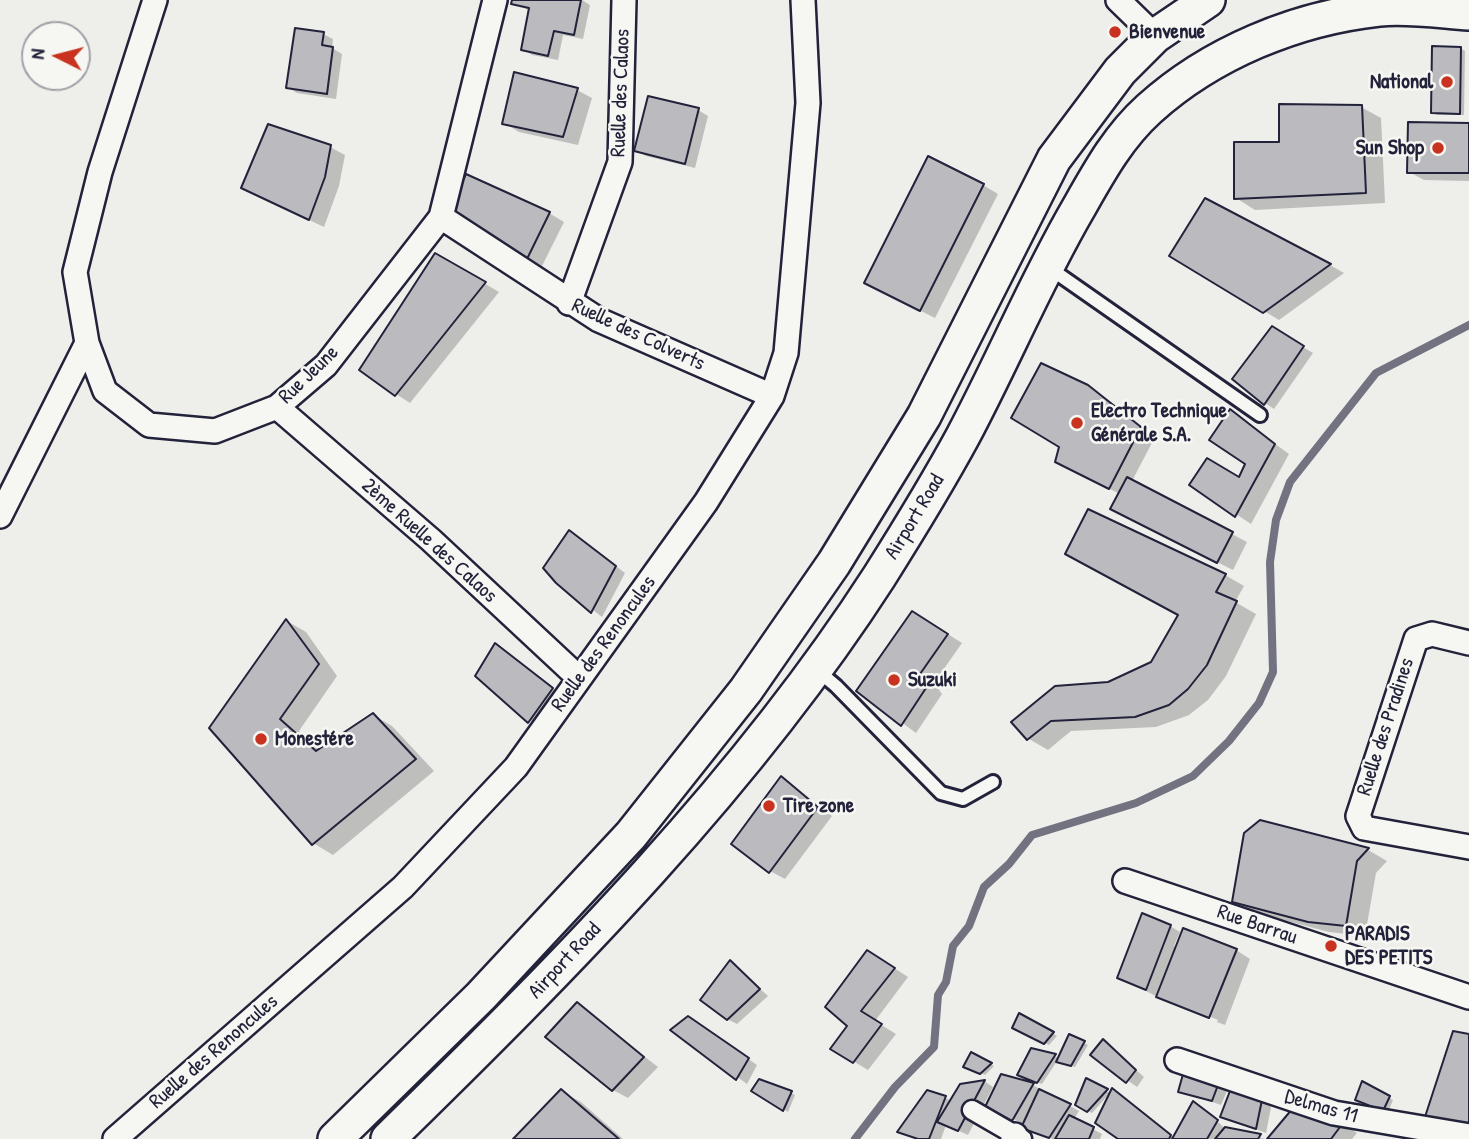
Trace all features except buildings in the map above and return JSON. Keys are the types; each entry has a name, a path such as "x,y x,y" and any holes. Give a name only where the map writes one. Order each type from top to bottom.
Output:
{"main road":[{"name":"Airport Road","path":"335,1139 481,996 631,835 746,691 834,562 924,416 1054,159 1120,71 1155,36 1208,0"},
{"name":"Airport Road","path":"388,1139 512,1018 671,846 816,670 880,575 963,436 1045,265 1112,149 1148,110 1196,72 1273,32 1378,9 1469,13"}],"street":[{"name":"Rue Jeune","path":"155,0 100,172 75,272 87,343 105,391 149,425 215,431 277,407 326,365 440,217 495,0"},
{"name":"Ruelle des Calaos","path":"569,303 620,162 624,0"},
{"name":"Ruelle des Renoncules","path":"115,1139 403,887 516,767 706,502 772,396 786,353 807,117 803,0"},
{"path":"1118,0 1155,36"},
{"name":"Ruelle des Colverts","path":"440,217 599,320 772,396"},
{"path":"0,516 87,343"},
{"name":"2ème Ruelle des Calaos","path":"277,407 431,540 579,678"},
{"name":"Ruelle des Pradines","path":"1469,643 1424,635 1411,647 1358,816 1360,825 1364,828 1469,847"},
{"name":"Rue Barrau","path":"1125,881 1469,997"},
{"name":"Delmas 11","path":"1177,1060 1334,1113 1469,1136"},
{"path":"972,1110 1016,1138"}],"lane":[{"path":"1045,265 1260,415"},
{"path":"816,670 836,686 941,793 963,799 993,782"}],"waterway":[{"path":"855,1139 895,1087 934,1047 938,995 946,982 953,946 969,926 984,887 1009,864 1032,835 1136,803 1193,776 1229,741 1259,703 1273,672 1270,562 1276,520 1290,482 1376,373 1469,325"}],"place":[{"name":"Bienvenue","path":"1115,32"},
{"name":"National","path":"1447,82"},
{"name":"Sun Shop","path":"1438,148"},
{"name":"Electro Technique Générale S.A.","path":"1077,423"},
{"name":"Suzuki","path":"894,680"},
{"name":"Monestére","path":"261,739"},
{"name":"Tire zone","path":"769,806"},
{"name":"PARADIS DES PETITS","path":"1331,946"}]}
